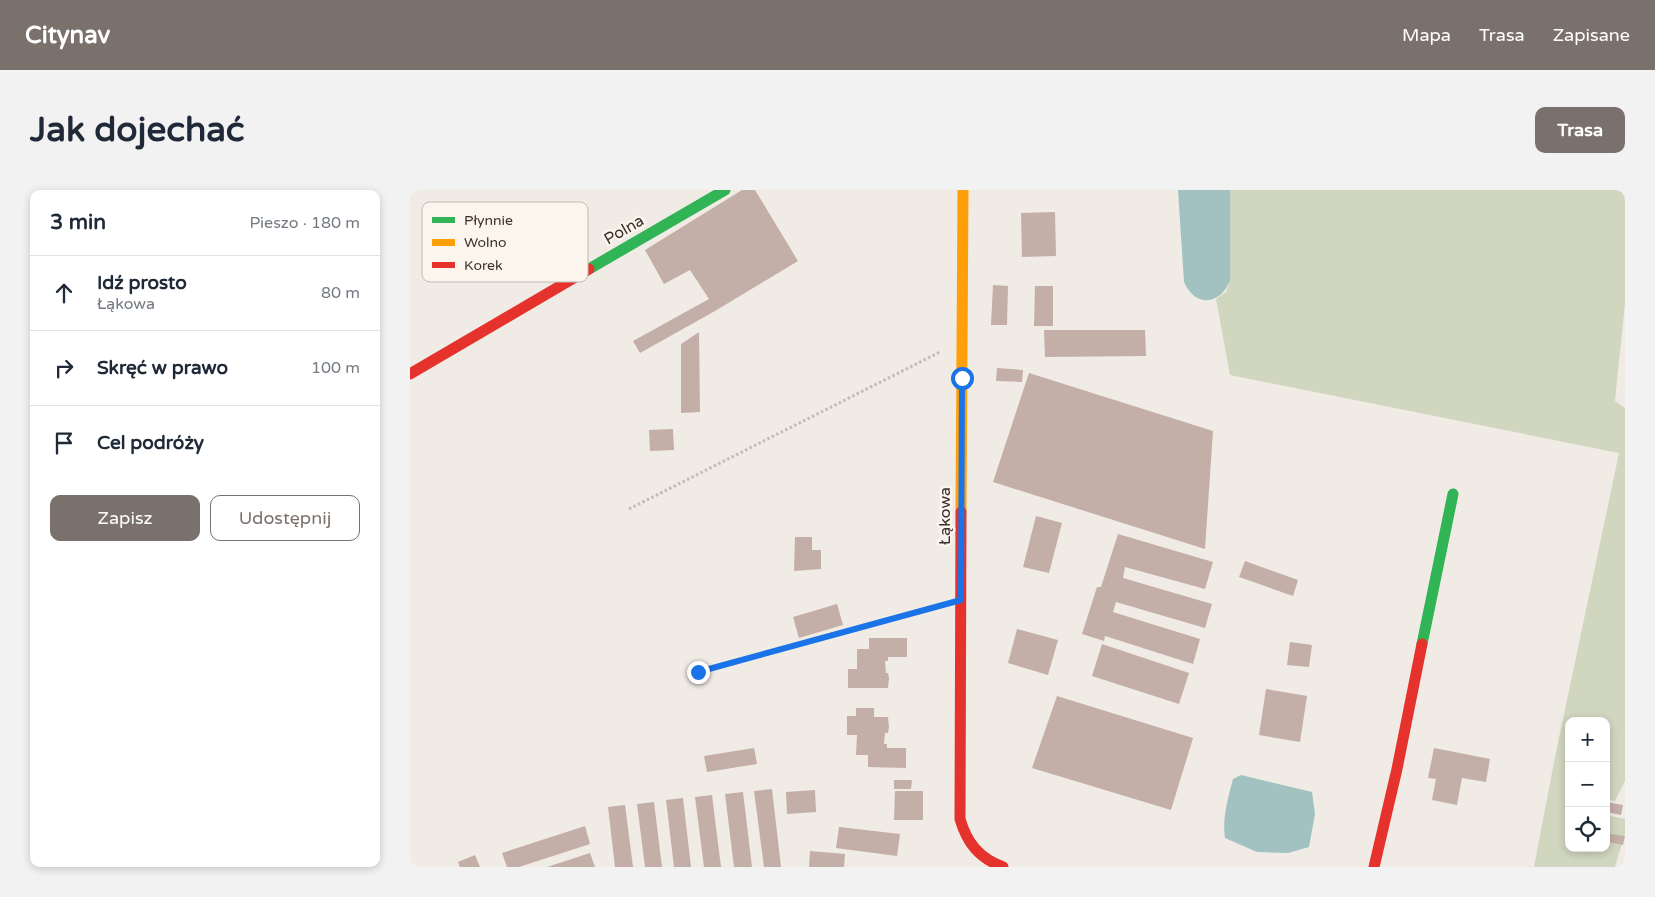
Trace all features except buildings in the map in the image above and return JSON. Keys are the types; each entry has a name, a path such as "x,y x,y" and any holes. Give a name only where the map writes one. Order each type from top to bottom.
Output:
{"street":[{"name":"Polna","path":"588,270 725,190"},
{"name":"Łąkowa","path":"963,190 960,818 968,841 982,857 1003,867"},
{"name":"Polna","path":"410,374 568,282"},
{"path":"1374,867 1453,494"}],"path":[{"path":"629,509 942,351 962,350"},
{"path":"698,672 961,600"}],"green space":[{"path":"1230,190 1625,190 1625,303 1615,401 1625,408 1625,781 1615,801 1610,800 1610,717 1565,717 1565,852 1610,852 1610,816 1625,819 1625,833 1615,867 1534,867 1555,757 1619,453 1230,375 1216,299 1226,292 1230,281"}],"water":[{"path":"1178,190 1230,190 1230,281 1220,295 1214,299 1200,299 1194,296 1184,282"},
{"path":"1241,775 1312,792 1315,814 1309,847 1288,853 1257,852 1225,838 1225,816 1229,793 1233,779"}],"traffic: fast":[{"path":"589,269 725,190"},
{"path":"1422,644 1453,494"}],"traffic: slow":[{"path":"961,512 963,190"}],"traffic: jam":[{"path":"410,374 567,282"},
{"path":"961,512 960,819 966,835 975,849 987,859 1003,867"},
{"path":"1374,867 1397,769 1422,644"}],"route":[{"path":"698,672 961,600 962,378"}]}
